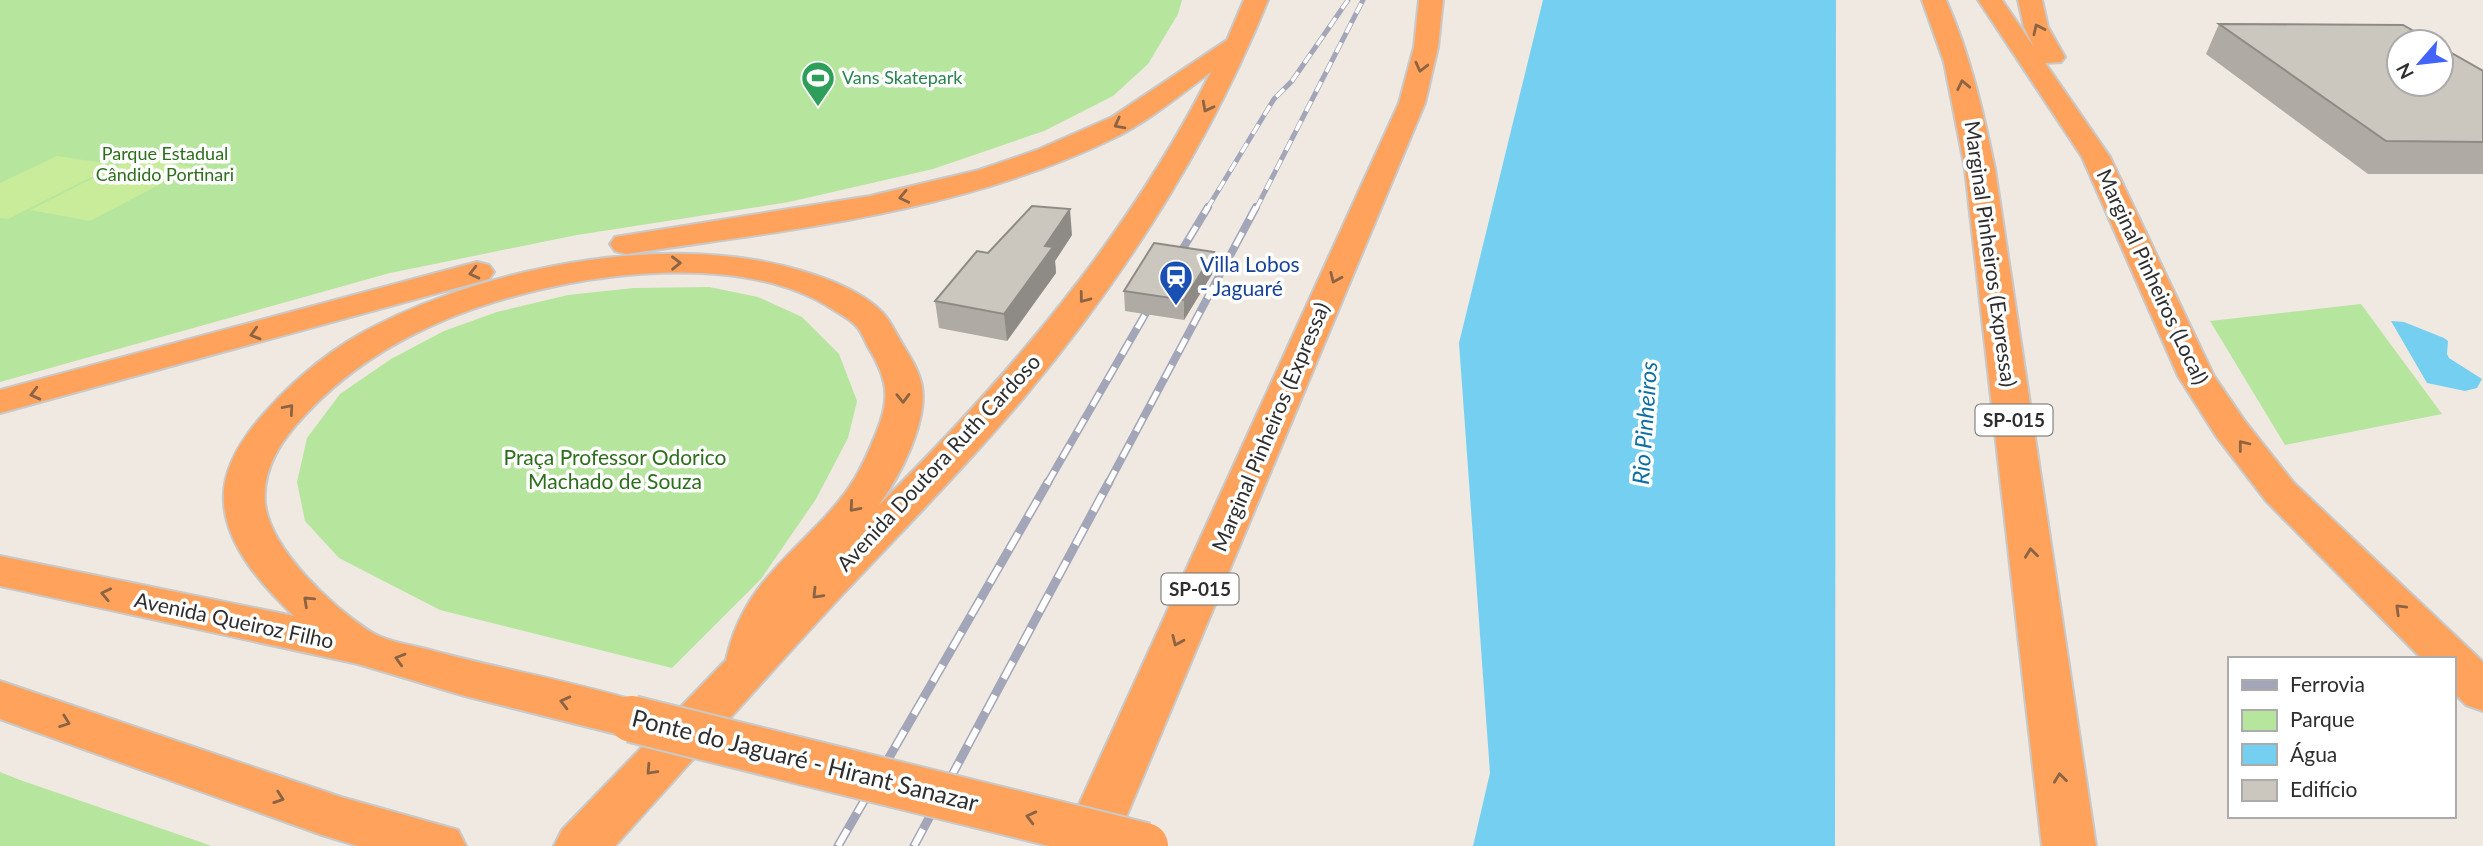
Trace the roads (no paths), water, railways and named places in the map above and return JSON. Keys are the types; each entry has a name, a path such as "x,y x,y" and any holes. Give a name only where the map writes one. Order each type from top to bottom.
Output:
{"highway":[{"name":"Avenida Doutora Ruth Cardoso","path":"581,846 748,666 974,431 1036,359 1087,294 1163,182 1208,106 1256,0"},
{"name":"Marginal Pinheiros (Expressa)","path":"1087,846 1412,103 1426,47 1431,0"},
{"name":"Marginal Pinheiros (Expressa)","path":"1934,0 1948,30 1962,77 1980,169 2069,846"},
{"name":"Marginal Pinheiros (Local)","path":"1990,0 2096,157 2196,376 2230,428 2280,492 2452,657"},
{"path":"2030,0 2036,27 2090,125 2096,157"},
{"path":"0,402 483,271 601,248 858,208 1004,172 1057,152 1130,118 1236,45"},
{"path":"358,648 263,555 247,516 244,488 247,471 265,437 293,403 335,368 387,333 452,305 555,277 611,268 708,263 782,274 811,283 838,298 868,318 900,371 904,393 903,417 879,472 866,493 772,603 762,619 748,666"},
{"name":"Avenida Queiroz Filho","path":"0,571 358,648 465,678"},
{"name":"Marginal Pinheiros (Local)","path":"2457,662 2483,692"},
{"name":"Ponte do Jaguaré - Hirant Sanazar","path":"465,678 1144,846"},
{"path":"0,700 341,819 439,846"}],"water":[{"name":"Rio Pinheiros","path":"1543,0 1836,0 1835,846 1473,846 1490,773 1459,343"},
{"path":"2391,321 2404,322 2448,341 2449,358 2482,379 2477,388 2465,391 2427,383"}],"railway":[{"path":"1207,209 1274,99 1292,81 1348,0"},
{"path":"1256,209 1363,0"},
{"path":"1173,265 1208,207"},
{"path":"1108,484 1256,207"},
{"path":"1047,484 1154,299"},
{"path":"838,846 1048,482"},
{"path":"914,846 1109,482"}],"place":[{"name":"Vans Skatepark","path":"818,108"},
{"name":"Villa Lobos - Jaguaré","path":"1176,307"}],"park label":[{"name":"Parque Estadual Cândido Portinari","path":"165,164"},
{"name":"Praça Professor Odorico Machado de Souza","path":"615,470"}]}
